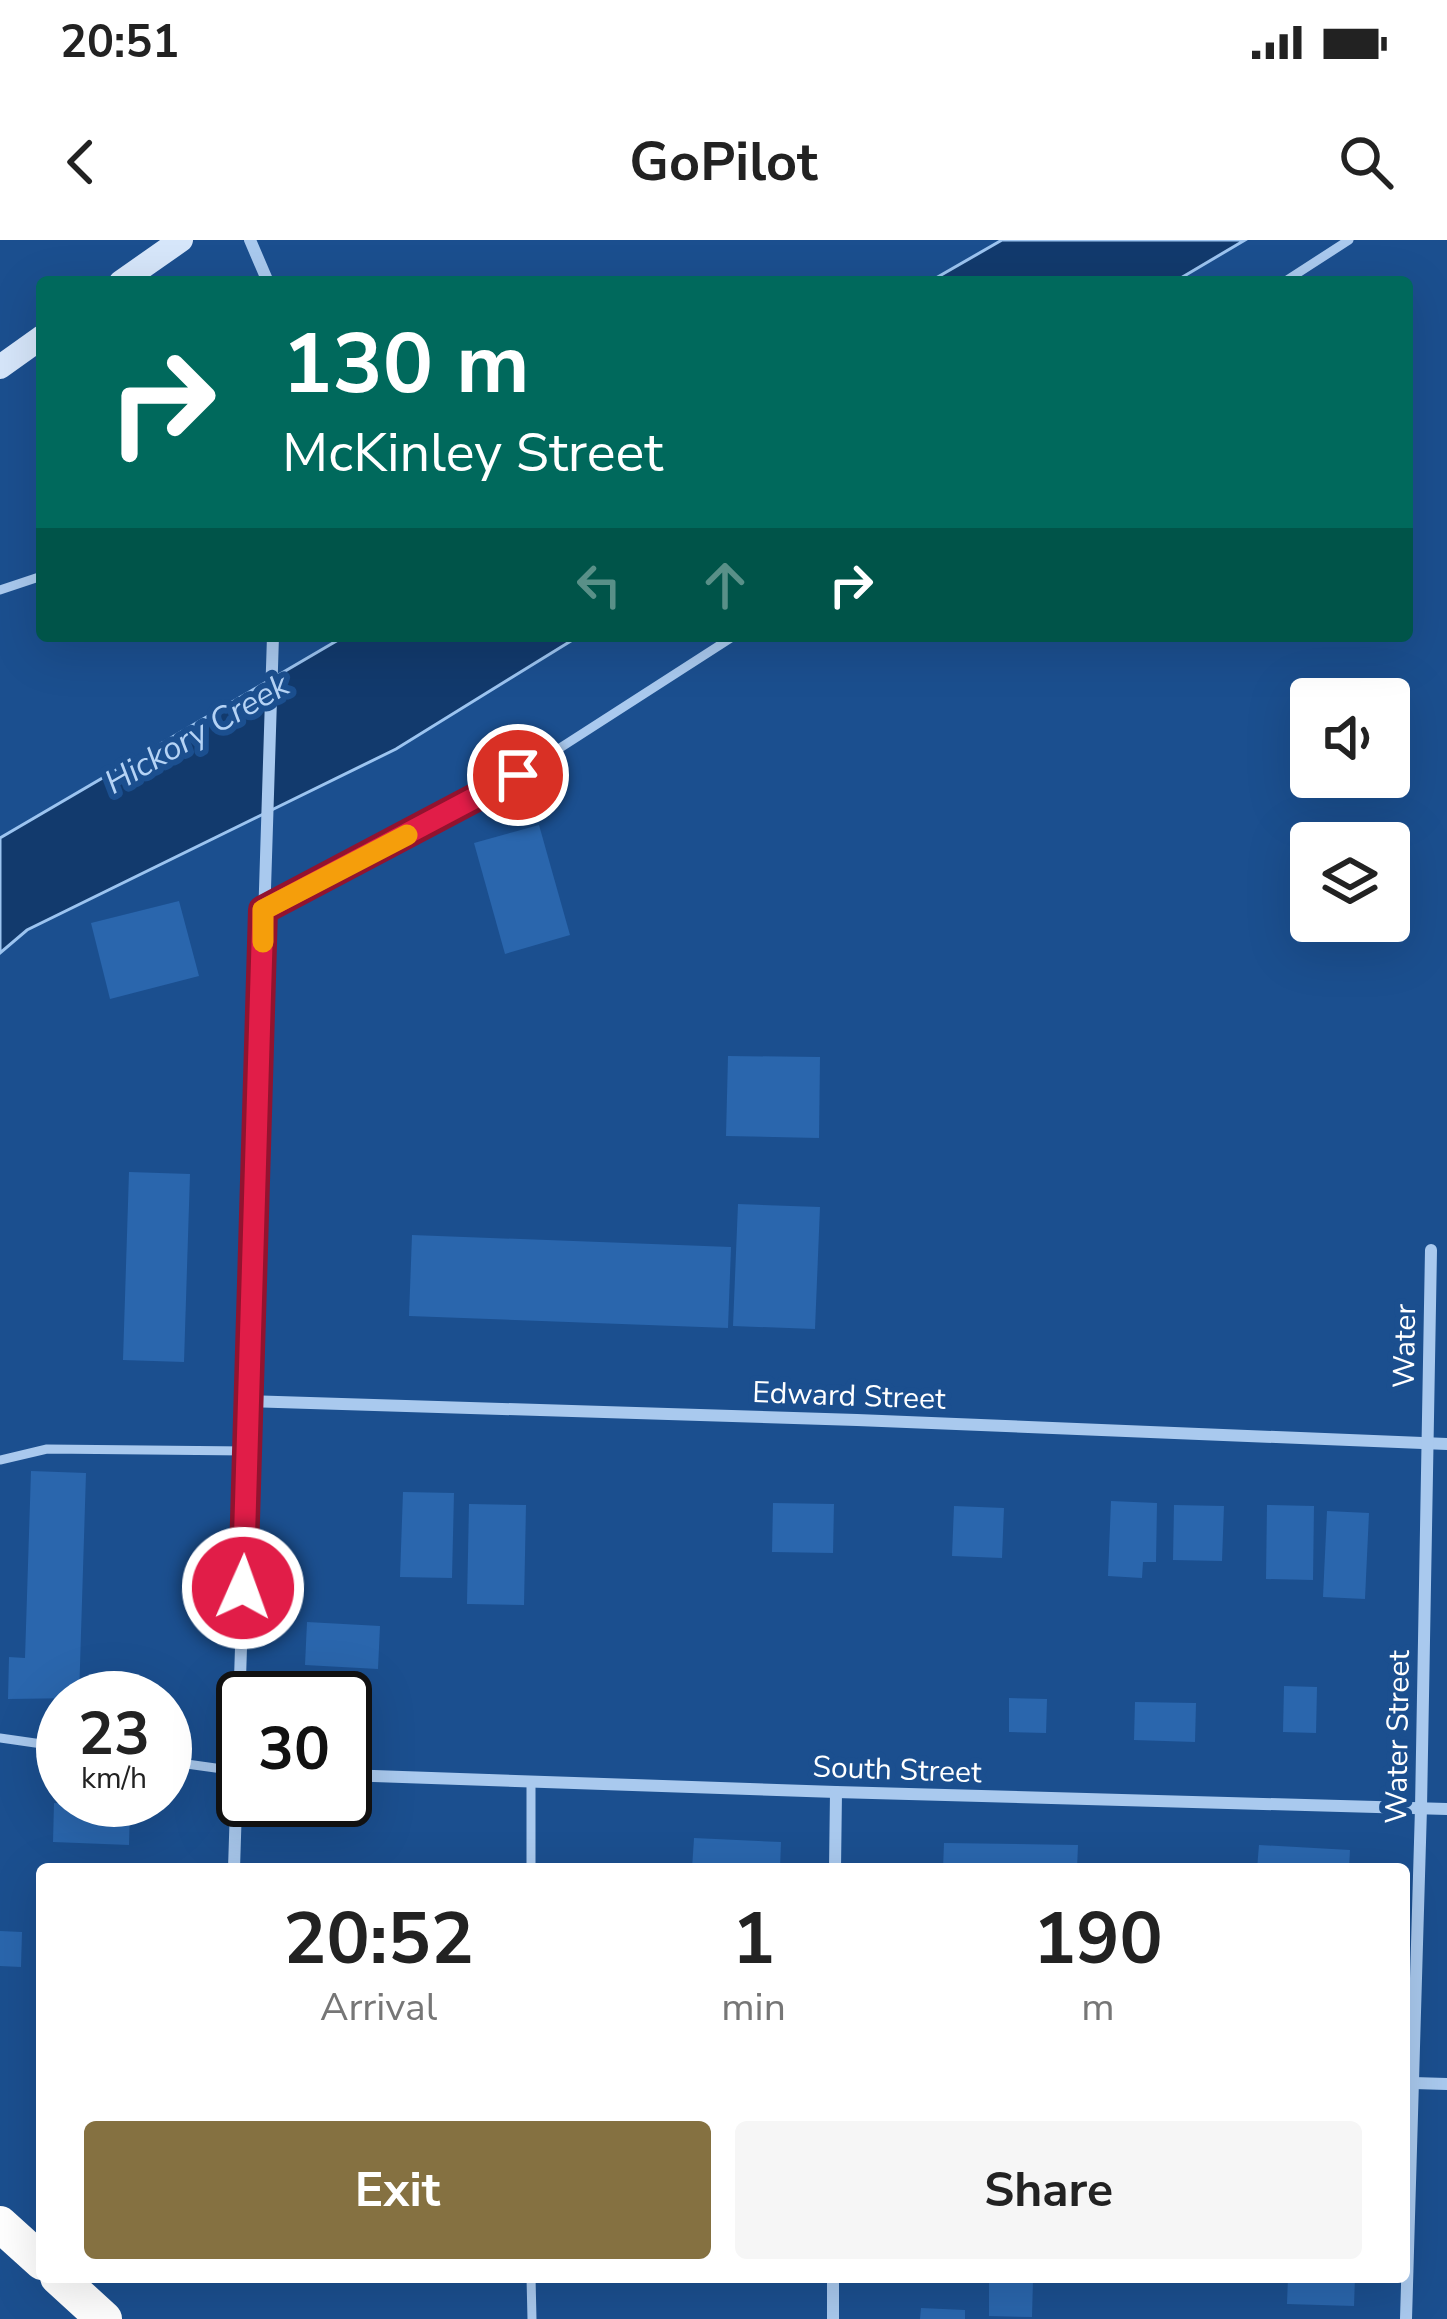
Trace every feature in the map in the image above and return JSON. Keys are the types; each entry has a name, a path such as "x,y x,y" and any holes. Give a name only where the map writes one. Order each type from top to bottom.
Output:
{"highway":[{"path":"0,2224 36,2257"},
{"path":"65,2283 104,2319"}],"street":[{"path":"130,276 181,240"},
{"path":"250,240 265,276"},
{"path":"0,367 36,342"},
{"path":"242,1671 273,642"},
{"name":"Water","path":"1428,1443 1431,1250"},
{"name":"Edward Street","path":"248,1401 1447,1444"},
{"name":"Water Street","path":"1410,2184 1428,1443"},
{"name":"South Street","path":"372,1775 1447,1809"},
{"path":"835,1863 836,1792"},
{"path":"235,1863 237,1827"},
{"path":"1413,2083 1447,2084"},
{"path":"832,2319 833,2283"},
{"name":"Water Street","path":"1406,2319 1407,2283"}],"lane":[{"path":"1293,276 1348,240"},
{"path":"0,590 36,578"},
{"path":"263,910 518,775 725,642"},
{"path":"0,1460 47,1449 247,1451"},
{"path":"0,1738 36,1743"},
{"path":"531,1781 531,1863"},
{"path":"531,2283 532,2319"}],"water":[{"path":"1002,240 1245,240 1184,276 939,276"},
{"name":"Hickory Creek","path":"335,642 569,642 396,749 27,930 0,953 0,838"}],"building":[{"path":"539,825 570,935 505,954 474,843"},
{"path":"179,901 199,976 110,999 91,923"},
{"path":"728,1056 820,1057 819,1138 726,1136"},
{"path":"129,1172 190,1174 184,1362 123,1360"},
{"path":"738,1204 820,1207 815,1329 733,1326"},
{"path":"412,1235 731,1247 728,1328 409,1316"},
{"path":"31,1471 86,1473 80,1671 36,1671 36,1699 8,1699 9,1657 25,1658"},
{"path":"403,1492 454,1493 452,1578 400,1577"},
{"path":"1111,1501 1157,1503 1156,1562 1143,1562 1142,1578 1108,1576"},
{"path":"773,1503 834,1504 833,1553 772,1552"},
{"path":"469,1504 526,1505 524,1605 467,1604"},
{"path":"1174,1505 1224,1506 1222,1561 1173,1560"},
{"path":"1267,1505 1314,1506 1313,1580 1266,1579"},
{"path":"954,1506 1004,1508 1002,1558 952,1556"},
{"path":"1327,1511 1369,1513 1365,1599 1323,1597"},
{"path":"307,1622 380,1626 378,1669 305,1665"},
{"path":"1284,1686 1317,1687 1316,1733 1283,1732"},
{"path":"1009,1698 1047,1699 1046,1733 1009,1732"},
{"path":"1135,1702 1196,1703 1195,1742 1134,1740"},
{"path":"53,1827 129,1827 129,1845 53,1842"},
{"path":"694,1838 781,1842 780,1863 692,1863"},
{"path":"944,1843 1078,1845 1077,1863 943,1863"},
{"path":"1259,1845 1350,1850 1349,1863 1258,1863"},
{"path":"0,1931 22,1932 21,1967 0,1966"},
{"path":"989,2283 1033,2283 1032,2317 989,2316"},
{"path":"1288,2283 1355,2283 1354,2306 1287,2304"},
{"path":"921,2308 965,2310 965,2319 920,2319"}],"slow traffic":[{"path":"263,942 263,910 407,835"}],"route":[{"path":"243,1588 263,910 518,775"}]}
